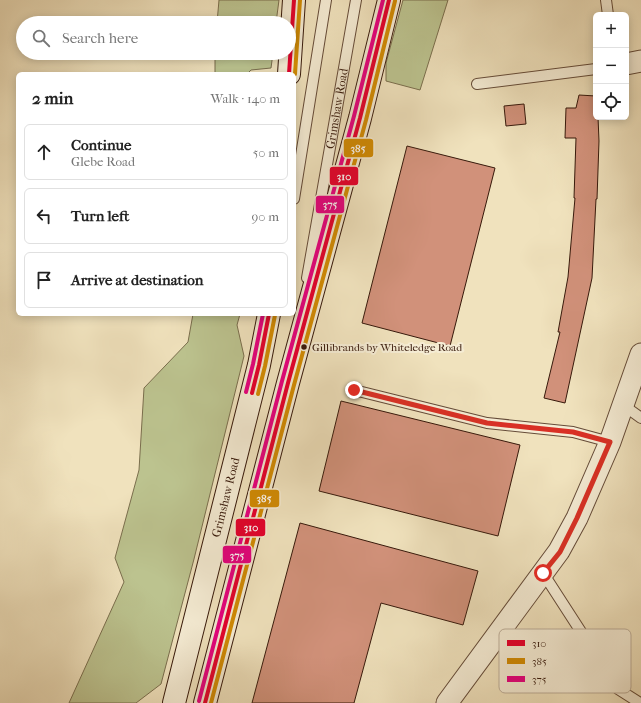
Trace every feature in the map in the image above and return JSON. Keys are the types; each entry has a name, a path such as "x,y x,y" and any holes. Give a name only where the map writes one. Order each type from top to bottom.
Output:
{"main road":[{"path":"293,16 294,0"},
{"name":"Grimshaw Road","path":"205,703 288,383 360,118 389,0"},
{"path":"289,72 290,60"},
{"name":"Grimshaw Road","path":"174,703 257,372 269,316"}],"street":[{"path":"629,63 641,61"},
{"path":"502,629 560,552 577,518 610,442 641,354"},
{"path":"447,703 499,633"}],"lane":[{"path":"296,189 326,0"},
{"name":"Grimshaw Road","path":"288,383 356,0"},
{"path":"606,0 608,12"},
{"path":"477,84 593,69"},
{"path":"354,390 487,423 573,432 610,442"},
{"path":"623,405 641,418"},
{"path":"543,573 579,629"},
{"path":"624,693 640,703"}],"green space":[{"path":"219,0 279,0 277,16 218,16"},
{"path":"403,0 448,0 420,90 386,81 386,63"},
{"path":"215,60 272,60 271,68 251,70 249,72 215,72"},
{"path":"193,316 239,316 237,325 244,356 194,559 161,684 136,703 69,703 124,582 115,558 139,470 144,388 188,342"}],"building":[{"path":"579,95 593,96 593,120 598,120 599,141 597,199 592,278 565,403 544,398 560,332 558,332 568,277 575,198 576,138 565,138 566,108 576,108"},
{"path":"524,104 526,124 506,126 504,106"},
{"path":"407,146 495,168 450,346 362,323"},
{"path":"341,401 520,445 498,536 319,491"},
{"path":"300,523 478,571 463,625 381,603 354,703 252,703"}],"transit line":[{"name":"310","path":"293,16 294,0"},
{"name":"385","path":"296,59 300,0"},
{"name":"375","path":"199,701 282,381 354,116 383,0"},
{"name":"310","path":"205,703 288,383 360,118 389,0"},
{"name":"385","path":"211,703 294,385 366,120 395,1"},
{"name":"310","path":"289,72 290,60"},
{"name":"385","path":"295,72 296,60"},
{"name":"375","path":"246,392 263,316"},
{"name":"310","path":"252,393 269,316"},
{"name":"385","path":"258,394 275,316"}],"place":[{"name":"Gillibrands by Whiteledge Road","path":"304,347"}],"route":[{"path":"354,390 487,423 573,432 610,442 577,518 560,552 543,573"}]}
